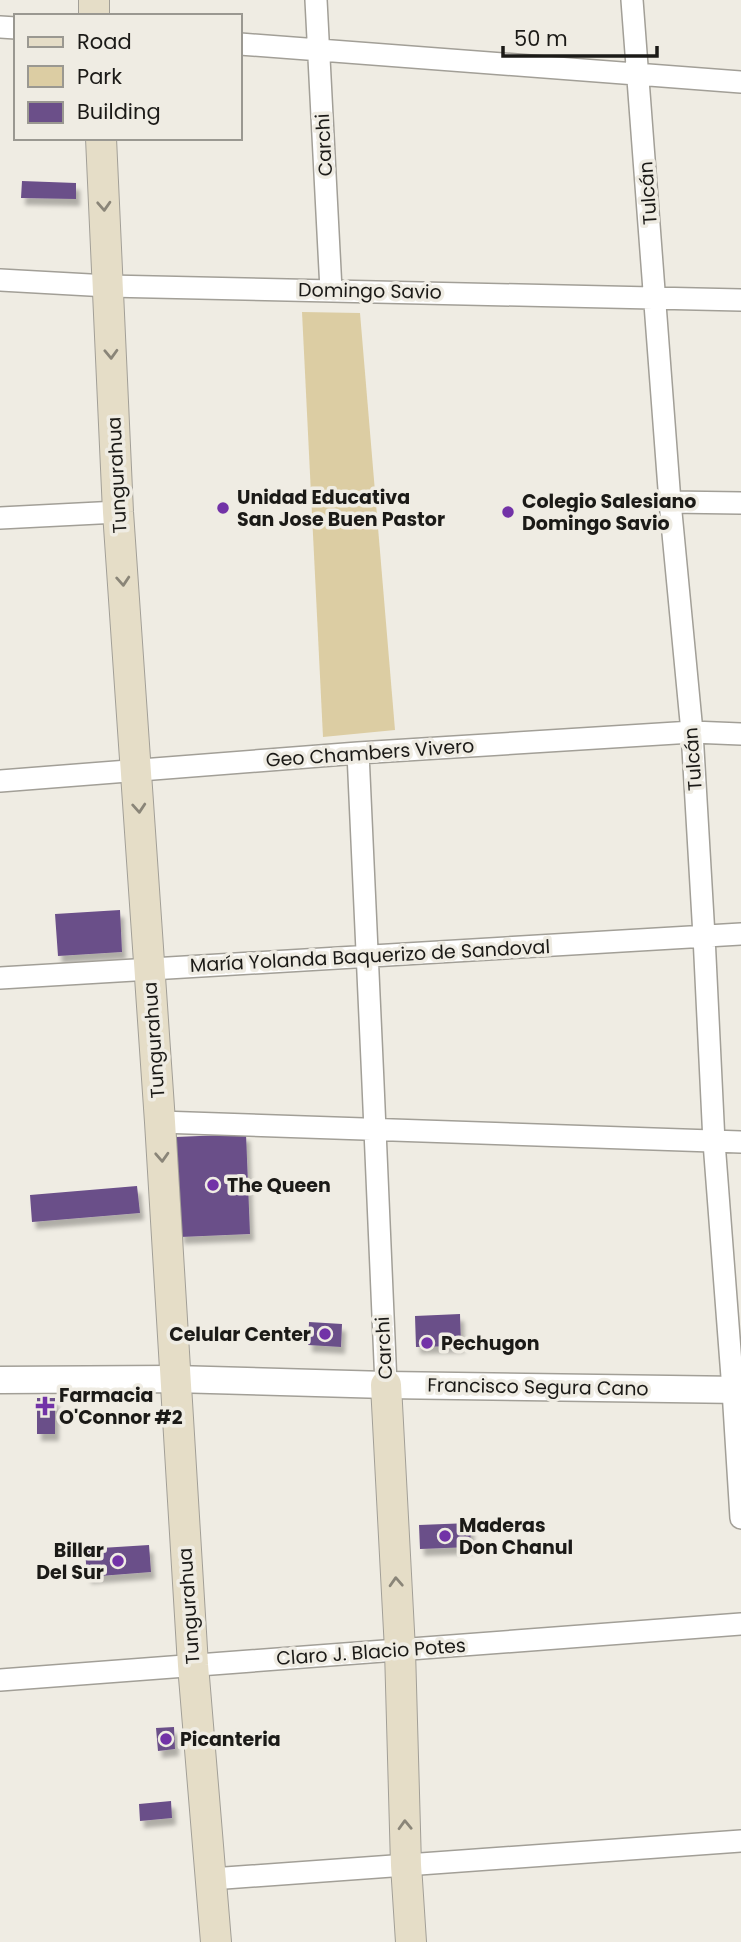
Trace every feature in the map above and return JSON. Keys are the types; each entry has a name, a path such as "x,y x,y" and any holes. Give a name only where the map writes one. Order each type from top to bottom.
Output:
{"main road":[{"name":"Tungurahua","path":"101,140 118,512 160,1122 193,1665 216,1942"},
{"name":"Carchi","path":"386,1385 400,1650 411,1942"}],"street":[{"name":"Carchi","path":"316,0 331,290"},
{"name":"Tulcán","path":"632,0 670,502 692,732 714,1142 737,1390 741,1518"},
{"path":"242,44 741,82"},
{"name":"Domingo Savio","path":"0,280 741,300"},
{"path":"670,502 741,503"},
{"path":"0,518 118,512"},
{"name":"Geo Chambers Vivero","path":"0,780 358,753 692,732 741,734"},
{"name":"Carchi","path":"358,753 386,1385"},
{"name":"María Yolanda Baquerizo de Sandoval","path":"0,978 741,934"},
{"path":"160,1122 741,1142"},
{"name":"Francisco Segura Cano","path":"0,1380 174,1379 737,1390"},
{"name":"Claro J. Blacio Potes","path":"0,1680 741,1624"},
{"path":"211,1879 741,1841"}],"green space":[{"path":"302,312 360,313 395,730 323,737"}],"building":[{"path":"22,181 76,183 76,199 21,198"},
{"path":"120,910 122,952 58,956 55,914"},
{"name":"The Queen","path":"246,1134 250,1234 180,1237 176,1137"},
{"path":"137,1186 140,1213 32,1222 30,1195"},
{"path":"460,1314 461,1346 416,1347 415,1316"},
{"name":"Celular Center","path":"309,1322 342,1324 341,1347 308,1345"},
{"path":"37,1398 55,1398 55,1434 37,1434"},
{"name":"Maderas Don Chanul","path":"470,1523 471,1547 420,1549 419,1525"},
{"name":"Billar Del Sur","path":"149,1545 151,1572 87,1577 85,1549"},
{"name":"Picanteria","path":"174,1727 175,1749 158,1751 156,1728"},
{"path":"171,1801 172,1818 140,1821 139,1804"}],"place":[{"name":"Unidad Educativa San Jose Buen Pastor","path":"223,508"},
{"name":"Colegio Salesiano Domingo Savio","path":"508,512"},
{"name":"The Queen","path":"213,1185"},
{"name":"Celular Center","path":"325,1334"},
{"name":"Pechugon","path":"427,1343"},
{"name":"Farmacia O'Connor #2","path":"45,1406"},
{"name":"Maderas Don Chanul","path":"445,1536"},
{"name":"Billar Del Sur","path":"118,1561"},
{"name":"Picanteria","path":"166,1739"}]}
